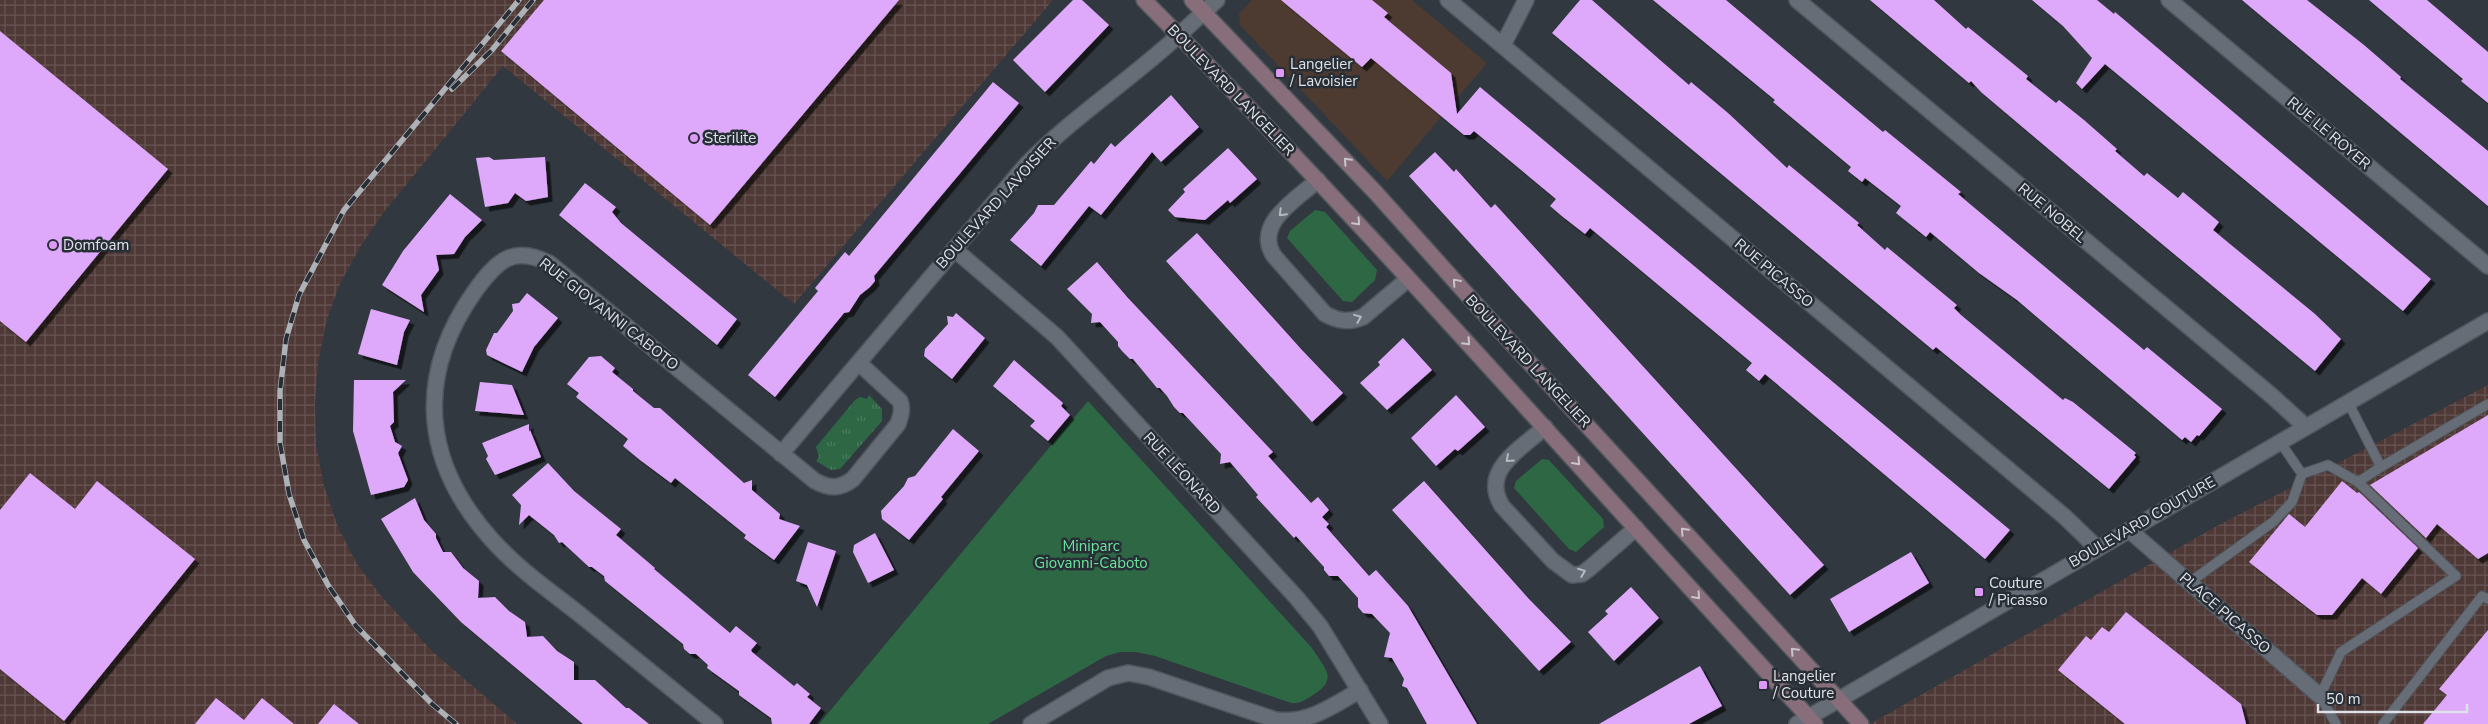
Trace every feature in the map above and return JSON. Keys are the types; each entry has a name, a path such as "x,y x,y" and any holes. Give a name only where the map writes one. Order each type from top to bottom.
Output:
{"main road":[{"name":"BOULEVARD LANGELIER","path":"1144,0 1318,180 1545,427 1807,722"},
{"name":"BOULEVARD LANGELIER","path":"1192,0 1376,193 1861,724"}],"street":[{"name":"BOULEVARD LAVOISIER","path":"781,454 954,248 1050,140 1132,76 1217,0"},
{"name":"RUE PICASSO","path":"1448,0 2065,517 2097,548"},
{"path":"1503,45 1526,0"},
{"name":"RUE NOBEL","path":"1797,0 2272,396 2306,427"},
{"name":"RUE LE ROYER","path":"2169,0 2488,266"},
{"path":"1318,180 1278,216 1267,236 1268,247 1274,256 1325,314 1334,319 1354,321 1363,318 1408,279"},
{"name":"RUE LÉONARD","path":"954,248 1041,322 1072,353 1296,597 1320,626 1380,724"},
{"name":"RUE GIOVANNI CABOTO","path":"715,724 529,573 494,542 465,506 444,465 434,422 434,396 443,348 470,298 489,271 502,260 519,255 535,256 549,263 781,454"},
{"name":"BOULEVARD COUTURE","path":"1807,722 1838,700 2488,321"},
{"path":"781,454 825,486 835,488 845,485 853,479 898,424 902,408 895,395 859,363"},
{"path":"1545,427 1501,466 1494,485 1496,496 1502,506 1553,561 1572,575 1582,574 1636,528"},
{"name":"PLACE PICASSO","path":"2130,530 2320,696"},
{"path":"1031,724 1108,678 1128,673 1150,677 1276,720 1294,724 1310,720 1360,690"}],"lane":[{"path":"2348,402 2381,466"},
{"path":"2358,482 2381,466 2488,404"},
{"path":"2280,442 2302,474"},
{"path":"2302,474 2328,465 2358,482 2456,576 2342,652 2320,696 2336,724"},
{"path":"2190,582 2273,522 2292,502 2302,474"},
{"path":"2382,724 2485,597"}],"shaded area":[{"path":"0,0 1053,0 794,304 503,66 384,212 360,247 339,286 326,323 318,364 315,404 316,445 324,486 338,527 357,564 382,597 433,652 517,724 0,724"},
{"path":"1252,0 1412,0 1487,63 1387,181 1240,25 1239,14"},
{"path":"2488,385 2488,724 1870,724 2215,527"}],"green space":[{"path":"1315,210 1325,212 1377,270 1375,280 1352,302 1343,301 1287,238 1290,231"},
{"path":"869,395 882,409 882,421 840,469 831,470 816,461 819,457 816,447 855,400 860,397 867,399"},
{"name":"Miniparc Giovanni-Caboto","path":"1088,401 1312,648 1327,673 1328,679 1326,684 1305,700 1291,703 1155,656 1136,652 1120,652 1106,656 988,724 819,724"},
{"path":"1542,459 1549,460 1603,519 1604,527 1576,552 1569,549 1514,488 1516,481"}],"building":[{"name":"Sterilite","path":"544,0 899,0 710,225 501,51"},
{"path":"1073,0 1082,0 1109,25 1045,92 1013,60"},
{"path":"1281,0 1372,0 1388,13 1384,17 1451,73 1457,114 1480,87 2010,530 1985,559 1765,374 1759,381 1746,370 1752,363 1590,228 1585,234 1563,217 1550,206 1556,199 1474,131 1470,135 1464,135 1371,58 1362,67"},
{"path":"1580,0 1592,0 1689,85 1691,82 1728,113 1787,168 1789,165 1859,223 1857,225 1885,250 1887,247 1957,305 1954,308 1961,315 2063,400 2065,398 2073,402 2136,453 2134,455 2136,457 2109,489 1936,347 1933,350 1552,33"},
{"path":"1653,0 1726,0 1883,132 1885,130 1961,192 1958,194 2144,350 2147,347 2222,409 2199,436 2197,435 2191,442 2185,437 2182,440 2017,300 1979,273 1930,232 1926,237 1896,213 1901,206 1865,178 1862,182 1848,171 1851,167 1773,102 1775,100"},
{"path":"1870,0 1934,0 1966,29 1968,27 2028,76 2026,79 2056,103 2059,100 2084,120 2117,149 2115,151 2144,176 2147,173 2178,198 2183,192 2219,222 2213,230 2315,314 2341,339 2315,371 2109,200 1981,92 1971,81 1969,83"},
{"path":"2032,0 2097,0 2114,14 2115,12 2431,279 2403,311 2105,64 2082,89 2076,83 2092,58 2063,26"},
{"path":"2242,0 2307,0 2364,45 2401,77 2400,79 2488,151 2488,206"},
{"path":"2369,0 2427,0 2488,52 2488,103 2461,81 2463,79"},
{"name":"Domfoam","path":"0,31 168,169 26,342 0,321"},
{"path":"993,82 1019,103 874,276 875,281 860,295 849,312 844,313 775,397 748,375 818,291 815,288 829,271 845,252 849,256"},
{"path":"1171,95 1199,127 1161,162 1152,152 1101,215 1089,206 1041,266 1010,240 1034,213 1038,205 1054,205 1091,161 1094,164 1111,143 1115,147"},
{"path":"1228,148 1257,179 1230,203 1228,200 1205,220 1175,217 1168,210 1185,192 1183,189"},
{"path":"1435,152 1454,172 1456,169 1491,208 1495,204 1824,565 1790,595 1409,176"},
{"path":"489,157 494,160 545,157 548,197 526,201 515,193 508,203 485,207 476,158"},
{"path":"585,183 616,207 612,212 621,223 737,319 717,345 559,215"},
{"path":"450,194 482,220 465,237 454,254 436,255 439,270 421,295 424,312 382,285 403,251"},
{"path":"1197,233 1343,393 1312,422 1166,261"},
{"path":"1097,262 1128,298 1273,452 1268,456 1311,503 1318,497 1329,510 1322,517 1329,524 1326,527 1369,576 1376,570 1408,606 1477,724 1427,724 1407,688 1402,686 1404,679 1392,658 1384,657 1390,633 1372,614 1363,613 1358,607 1358,598 1338,576 1329,576 1324,567 1296,536 1294,538 1256,497 1258,495 1230,462 1220,464 1221,454 1183,413 1180,413 1174,407 1167,396 1160,388 1157,388 1133,359 1130,359 1122,351 1118,346 1118,342 1100,322 1091,323 1092,314 1067,289"},
{"path":"527,293 558,318 534,347 522,372 487,355 486,350 494,333 497,333 513,311 512,304 519,303"},
{"path":"371,309 410,320 404,332 397,365 358,354"},
{"path":"956,313 985,338 952,379 924,356 925,349 948,324 947,316 953,317"},
{"path":"1403,338 1432,370 1387,410 1360,383 1380,365 1378,362"},
{"path":"601,356 615,368 612,372 633,391 654,408 660,408 744,483 752,480 752,490 780,514 779,519 800,526 774,560 744,538 746,535 675,478 671,483 640,460 623,446 628,439 576,397 579,393 567,384 589,357"},
{"path":"1014,360 1063,403 1061,406 1070,415 1048,441 1030,426 1035,421 993,386"},
{"path":"354,380 406,380 393,392 394,422 390,426 395,442 402,446 398,453 408,480 404,487 371,495 353,431"},
{"path":"480,382 512,385 524,415 475,411"},
{"path":"1456,395 1485,427 1458,451 1455,449 1436,466 1411,438"},
{"path":"2488,415 2488,553 2478,559 2437,524 2426,538 2370,485"},
{"path":"529,424 529,432 530,430 541,457 495,475 486,459 488,456 482,443"},
{"path":"953,429 979,451 909,540 882,519 881,511 904,486 908,478 915,476"},
{"path":"548,463 574,491 621,529 616,535 654,569 730,633 736,626 757,643 751,650 752,652 794,686 797,683 810,694 807,697 821,708 809,724 772,724 771,718 739,695 739,691 707,668 708,665 696,654 690,654 684,649 683,644 605,581 604,576 592,567 589,567 562,542 559,543 554,535 529,515 519,525 521,505 512,495"},
{"path":"30,473 75,509 97,481 195,559 64,721 0,669 0,510"},
{"path":"1424,481 1528,598 1571,642 1539,671 1392,510"},
{"path":"2342,481 2357,493 2359,492 2418,548 2381,594 2362,578 2332,615 2317,615 2249,562 2289,514 2305,527"},
{"path":"415,498 424,520 436,534 443,552 451,552 463,568 479,581 478,598 495,597 509,611 525,622 527,637 543,636 557,651 574,662 574,680 595,680 626,708 629,708 649,724 583,724 461,622 413,572 381,519"},
{"path":"875,533 894,570 868,583 853,552 854,545"},
{"path":"808,542 836,551 817,607 807,585 796,581"},
{"path":"1911,552 1929,583 1849,632 1830,599"},
{"path":"1631,587 1659,618 1614,661 1588,632 1608,614 1605,611"},
{"path":"2126,612 2241,704 2246,724 2125,724 2058,670 2086,636 2091,640 2102,627 2109,632"},
{"path":"2488,630 2488,724 2423,724 2447,695 2439,689"},
{"path":"1700,666 1722,706 1689,724 1599,724"},
{"path":"216,698 244,720 262,698 294,724 195,724"},
{"path":"334,704 359,724 318,724"}],"railway":[{"path":"456,724 432,704 356,626 328,585 304,540 289,494 280,443 280,391 286,339 299,295 344,210 519,0"},
{"path":"452,89 492,50 533,0"}],"place":[{"name":"Langelier / Lavoisier","path":"1280,73"},
{"name":"Sterilite","path":"694,138"},
{"name":"Domfoam","path":"53,245"},
{"name":"Couture / Picasso","path":"1979,592"},
{"name":"Langelier / Couture","path":"1763,685"}]}
